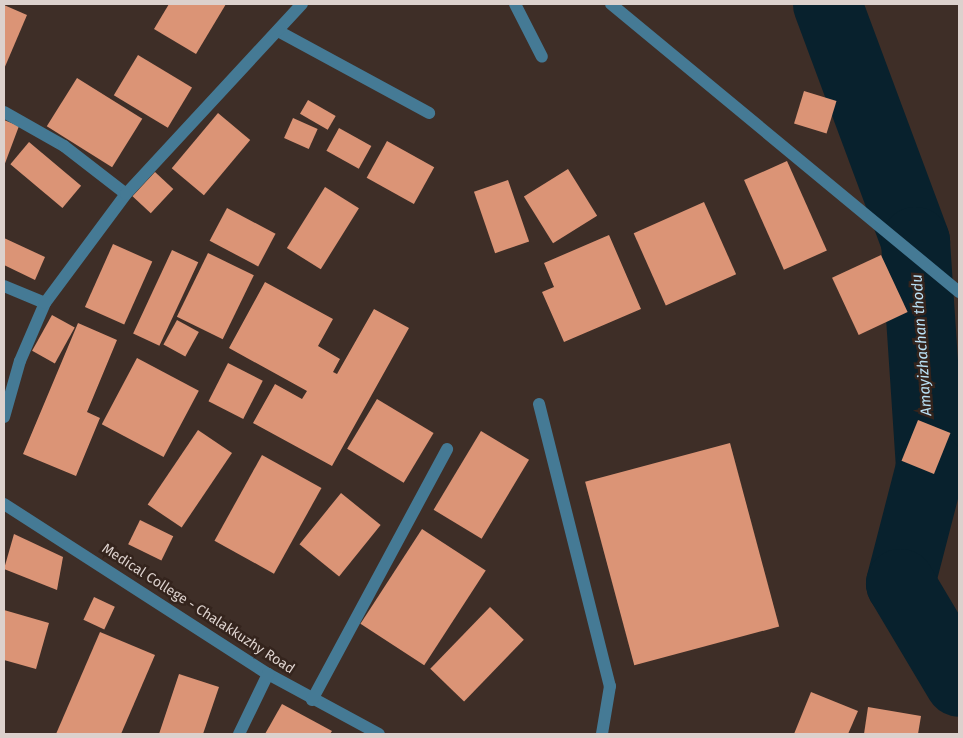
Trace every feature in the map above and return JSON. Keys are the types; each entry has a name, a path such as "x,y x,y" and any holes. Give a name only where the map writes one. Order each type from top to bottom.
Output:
{"street":[{"path":"4,417 20,361 45,303 126,194 302,4"},
{"path":"515,4 542,57"},
{"path":"611,4 959,292"},
{"path":"278,31 429,113"},
{"path":"4,112 64,146 126,194"},
{"path":"4,286 45,303"},
{"path":"539,404 610,686 602,734"},
{"path":"312,700 447,449"},
{"name":"Medical College - Chalakkuzhy Road","path":"4,504 268,674 312,700 378,734"},
{"path":"239,734 268,674"}],"building":[{"path":"169,4 226,4 196,54 154,29"},
{"path":"4,5 27,15 4,69"},
{"path":"138,55 192,87 168,128 114,95"},
{"path":"77,78 142,119 112,167 47,126"},
{"path":"804,91 837,101 827,133 794,124"},
{"path":"308,100 336,116 328,130 300,114"},
{"path":"218,113 250,140 204,195 172,168"},
{"path":"293,118 318,129 309,149 284,138"},
{"path":"4,120 19,126 4,166"},
{"path":"339,128 371,146 359,169 326,151"},
{"path":"387,141 434,167 414,204 367,178"},
{"path":"29,142 81,186 62,208 10,164"},
{"path":"787,161 827,251 784,270 744,180"},
{"path":"568,169 597,216 553,243 524,197"},
{"path":"155,172 173,189 151,213 132,196"},
{"path":"508,180 529,241 495,253 474,192"},
{"path":"325,187 359,208 321,269 287,248"},
{"path":"704,202 736,274 666,305 634,233"},
{"path":"227,208 276,234 258,266 210,241"},
{"path":"609,235 641,309 564,342 542,292 554,287 544,263"},
{"path":"4,238 45,257 35,280 4,265"},
{"path":"113,244 152,261 124,325 85,307"},
{"path":"172,250 198,262 159,346 133,333"},
{"path":"208,253 254,275 223,339 177,317"},
{"path":"881,255 908,312 859,335 832,278"},
{"path":"265,282 333,319 318,346 340,359 333,372 337,374 374,309 409,328 332,466 253,423 275,384 302,399 307,391 229,348"},
{"path":"52,315 75,328 55,363 32,351"},
{"path":"177,320 199,332 185,357 163,344"},
{"path":"78,323 117,340 87,412 100,418 76,476 23,454"},
{"path":"137,358 199,391 164,457 102,424"},
{"path":"228,363 263,381 243,419 208,401"},
{"path":"377,399 434,433 404,483 347,449"},
{"path":"918,420 950,433 934,474 902,461"},
{"path":"198,430 232,453 182,528 148,505"},
{"path":"481,431 529,460 482,539 434,510"},
{"path":"730,443 779,627 634,665 585,482"},
{"path":"262,455 321,488 274,574 214,541"},
{"path":"341,493 381,525 339,576 299,544"},
{"path":"140,520 173,536 161,560 128,544"},
{"path":"422,529 486,570 424,665 360,624"},
{"path":"14,534 63,557 57,590 4,569"},
{"path":"94,597 115,607 104,629 83,620"},
{"path":"490,607 524,640 464,702 430,669"},
{"path":"4,610 49,623 36,669 4,660"},
{"path":"100,632 155,655 121,734 56,734"},
{"path":"179,674 219,687 203,734 159,734"},
{"path":"811,692 858,711 848,734 794,734"},
{"path":"282,704 332,731 330,734 265,734"},
{"path":"868,707 921,716 918,734 864,734"}],"waterway":[{"name":"Amayizhachan thodu","path":"827,4 915,241 930,467 900,583 959,682"}]}
